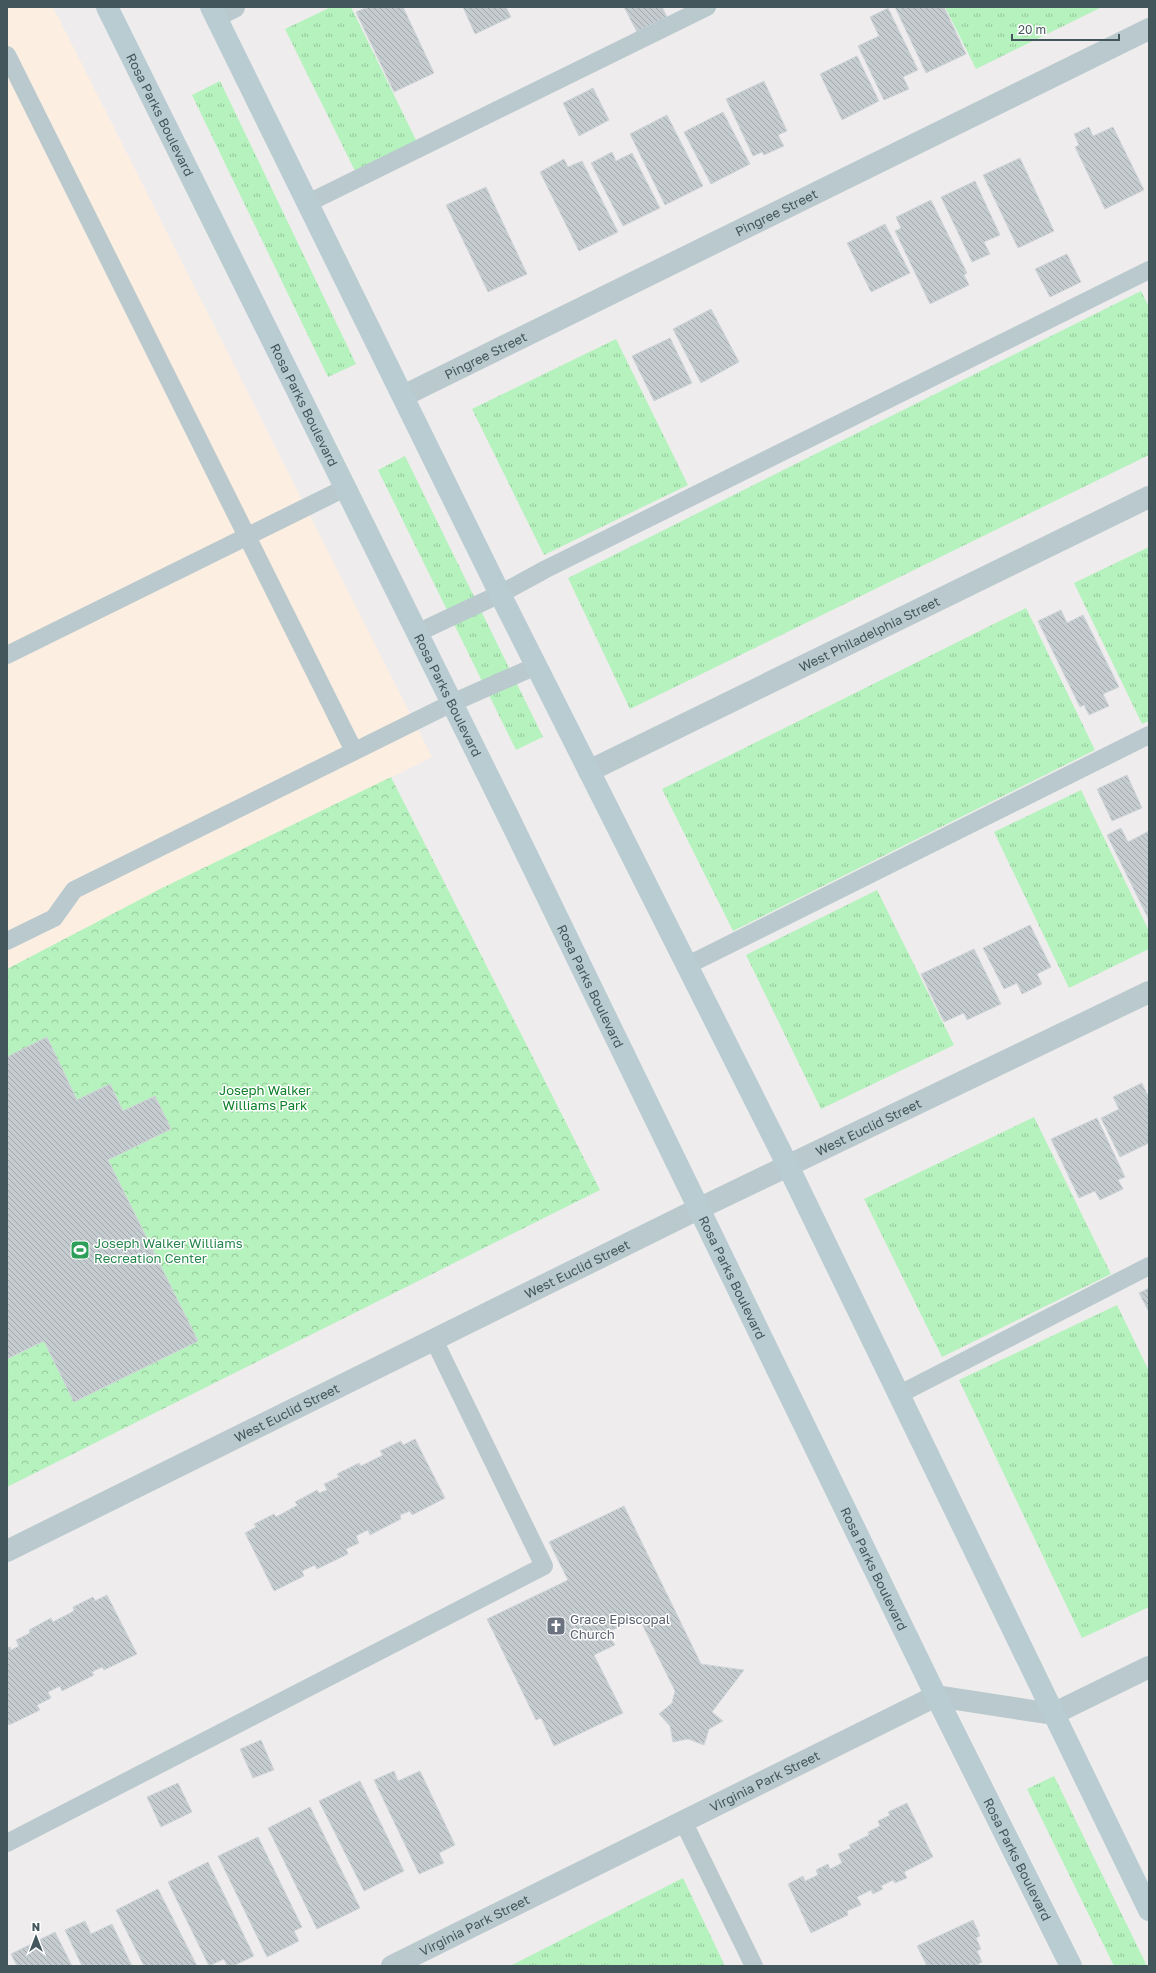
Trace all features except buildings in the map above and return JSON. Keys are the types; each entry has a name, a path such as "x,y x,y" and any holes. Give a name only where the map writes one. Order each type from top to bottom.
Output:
{"street":[{"name":"Rosa Parks Boulevard","path":"107,7 452,703 936,1696 1071,1966"},
{"path":"220,10 308,203 500,594 788,1166 898,1396 1149,1910"},
{"name":"Pingree Street","path":"403,396 1149,29"},
{"name":"West Philadelphia Street","path":"589,771 1149,497"},
{"name":"West Euclid Street","path":"7,1551 698,1209 1149,992"},
{"path":"936,1696 1053,1714 1149,1667"},
{"name":"Virginia Park Street","path":"392,1966 936,1696"}],"lane":[{"path":"308,203 707,7"},
{"path":"7,55 354,751"},
{"path":"417,633 500,594 546,569 1149,270"},
{"path":"7,656 345,488"},
{"path":"7,940 54,918 74,890 452,703 536,666"},
{"path":"686,966 1149,735"},
{"path":"898,1396 1149,1266"},
{"path":"7,1843 544,1566 434,1340"},
{"path":"683,1821 754,1966"}],"shaded area":[{"path":"7,7 53,7 432,757 7,971"}],"green space":[{"path":"331,7 351,7 417,142 355,171 285,29"},
{"path":"945,7 1102,7 976,69"},
{"path":"220,81 356,364 328,377 192,95"},
{"path":"1141,291 1149,307 1149,455 630,709 568,578"},
{"path":"616,339 688,485 544,555 472,409"},
{"path":"405,456 543,737 516,750 378,470"},
{"path":"1149,547 1149,721 1142,724 1074,583"},
{"path":"1026,608 1095,750 733,931 662,789"},
{"name":"Joseph Walker Williams Park","path":"391,777 600,1190 7,1487 7,969 162,888"},
{"path":"1081,790 1149,931 1149,949 1069,988 994,832"},
{"path":"877,890 954,1045 821,1109 746,955"},
{"path":"1034,1117 1111,1274 942,1357 864,1199"},
{"path":"1117,1305 1149,1371 1149,1607 1082,1638 959,1380"},
{"path":"1054,1776 1147,1966 1114,1966 1027,1789"},
{"path":"683,1878 725,1966 510,1966"}],"place":[{"name":"Joseph Walker Williams Recreation Center","path":"80,1250"},
{"name":"Grace Episcopal Church","path":"556,1626"}]}
